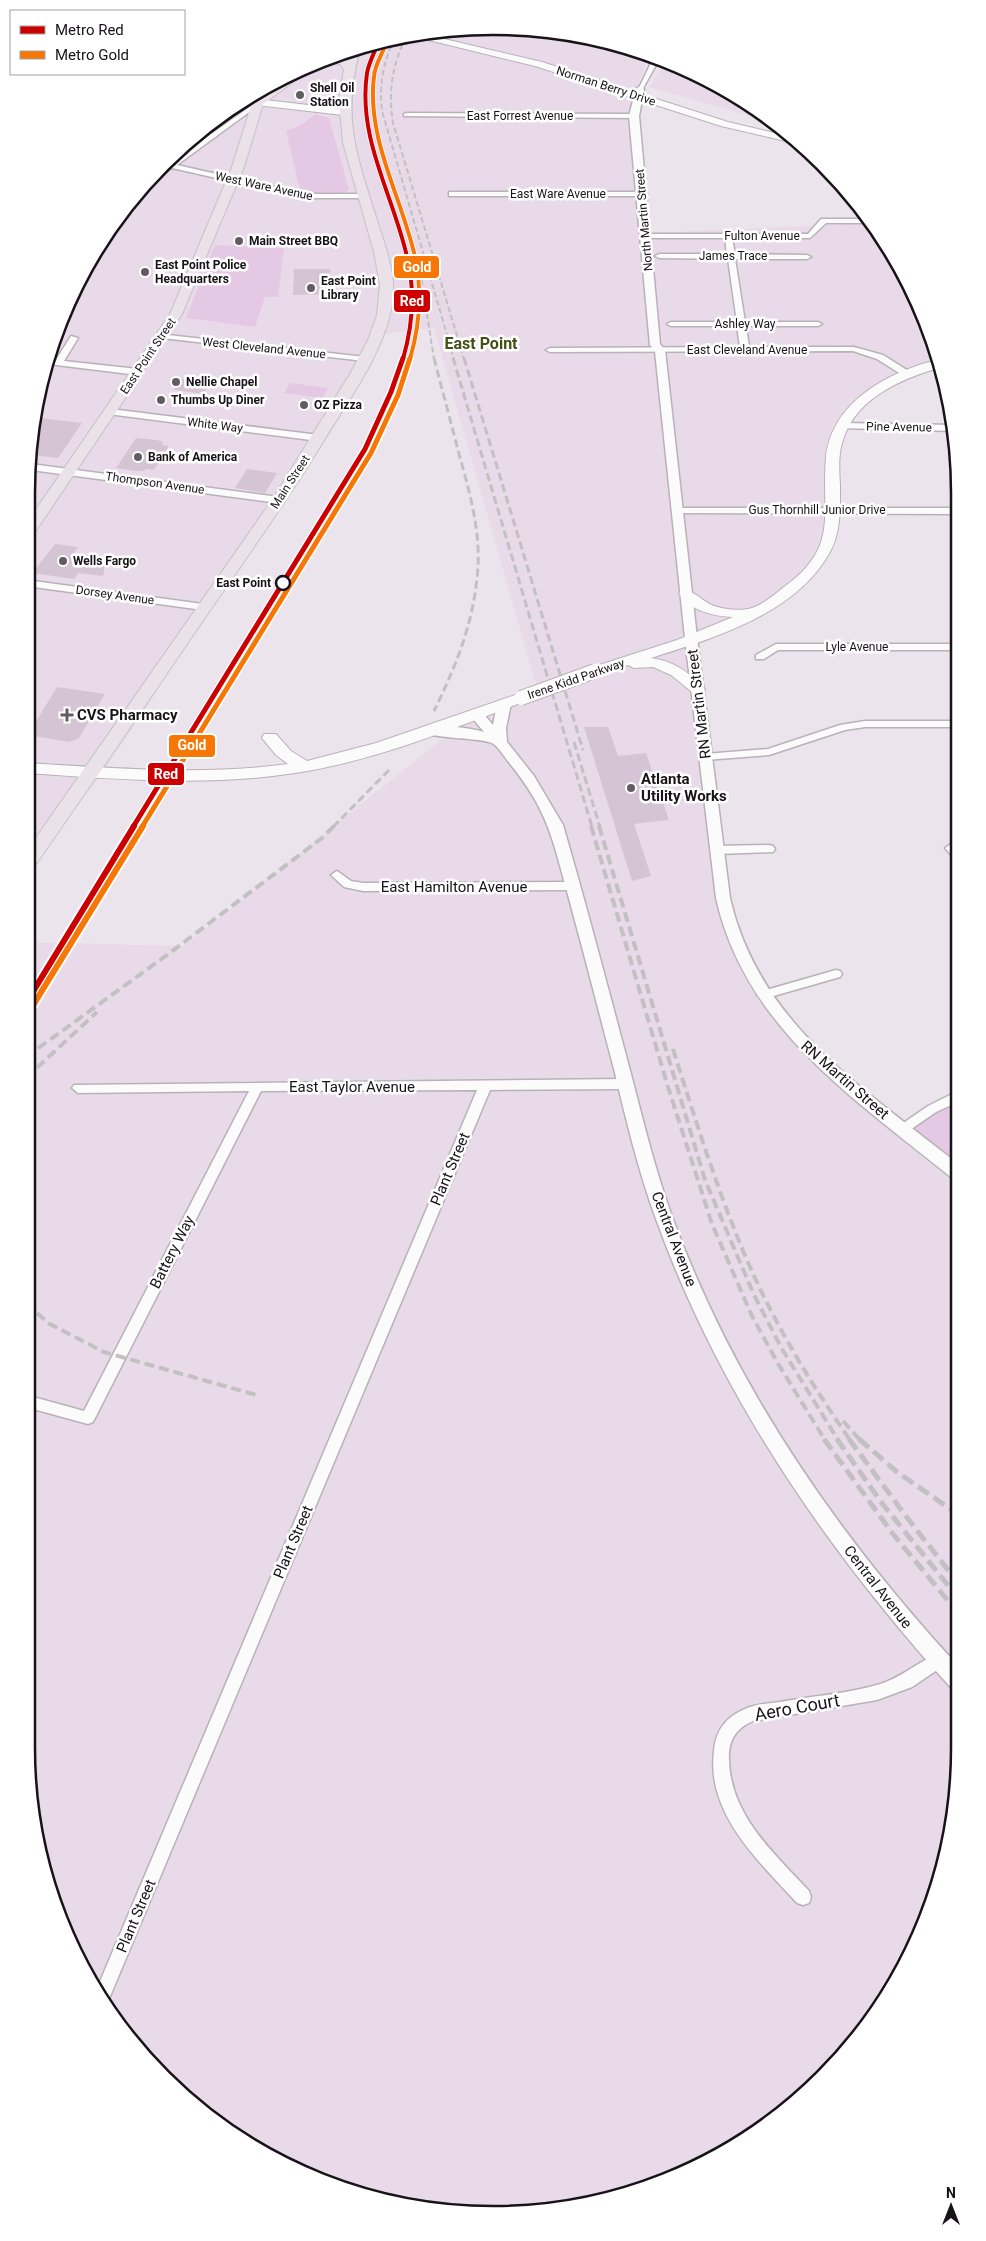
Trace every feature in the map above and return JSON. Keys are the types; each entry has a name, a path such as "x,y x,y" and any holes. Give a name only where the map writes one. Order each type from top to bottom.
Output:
{"main road":[{"name":"Norman Berry Drive","path":"455,37 504,48 638,92 725,124 781,137"},
{"name":"Norman Berry Drive","path":"433,39 512,57 766,126"},
{"name":"Main Street","path":"35,853 203,607 279,500 318,438 377,336 383,318 387,283 383,259 348,145 343,112 344,88 352,57"},
{"path":"342,61 344,61 348,68"},
{"path":"258,103 277,89"},
{"path":"254,102 343,112"},
{"name":"East Point Street","path":"35,522 176,314 238,167 258,103"},
{"path":"907,374 933,366"},
{"name":"Irene Kidd Parkway","path":"35,769 167,776 247,773 306,766 378,748 691,638 753,614 779,599 798,584 815,566 826,549 832,533 835,510 833,456 835,443 854,406 885,385 907,374"},
{"path":"686,594 700,607 719,612 753,614"},
{"path":"600,670 642,662 659,664 680,672 697,689"},
{"path":"270,738 279,751 288,759 306,766"}],"street":[{"path":"638,92 653,64"},
{"name":"North Martin Street","path":"638,92 634,116 655,345 660,350"},
{"path":"195,146 258,103"},
{"name":"East Forrest Avenue","path":"406,116 634,116"},
{"name":"West Ware Avenue","path":"173,165 305,196 364,196"},
{"name":"East Ware Avenue","path":"452,194 642,194"},
{"name":"Fulton Avenue","path":"646,236 810,236 824,221 861,221"},
{"path":"728,236 745,350"},
{"name":"James Trace","path":"659,256 807,257"},
{"name":"Ashley Way","path":"671,324 818,324"},
{"name":"West Cleveland Avenue","path":"162,336 365,359"},
{"path":"59,363 74,338"},
{"name":"East Cleveland Avenue","path":"550,350 854,349 880,357 907,374"},
{"name":"RN Martin Street","path":"660,350 705,757 723,898 730,927 744,963 762,994 788,1028 815,1057 951,1167"},
{"path":"54,363 138,372"},
{"name":"White Way","path":"111,412 318,438"},
{"name":"Pine Avenue","path":"843,426 946,428"},
{"name":"Thompson Avenue","path":"36,468 279,500"},
{"name":"Gus Thornhill Junior Drive","path":"678,511 951,511"},
{"name":"Dorsey Avenue","path":"35,584 203,607"},
{"name":"Lyle Avenue","path":"760,657 776,647 951,647"},
{"path":"428,730 470,733 501,741 499,728 504,704"},
{"name":"Central Avenue","path":"476,714 501,741 543,798 556,825 574,886 647,1165 665,1222 692,1288 725,1358 766,1430 817,1507 874,1585 951,1675"},
{"path":"705,757 746,756 769,752 844,726 865,724 951,724"},
{"path":"717,850 769,849"},
{"name":"East Hamilton Avenue","path":"337,875 348,884 363,887 574,886"},
{"path":"762,994 836,974"},
{"name":"East Taylor Avenue","path":"78,1088 625,1084"},
{"name":"Plant Street","path":"105,1990 485,1086"},
{"name":"Battery Way","path":"35,1403 88,1418 257,1087"},
{"path":"903,1129 932,1109 951,1100"},
{"name":"Aero Court","path":"803,1897 753,1841 730,1808 720,1769 722,1744 727,1730 734,1721 752,1714 877,1693 906,1682 938,1661"}],"shaded area":[{"path":"493,35 553,39 582,44 647,62 627,114 632,157 649,220 650,233 863,223 874,239 904,290 927,346 933,368 891,382 848,420 829,456 834,509 822,557 772,605 687,636 727,914 750,964 796,1037 895,1128 951,1172 951,1748 947,1808 935,1867 916,1923 890,1977 856,2027 817,2072 772,2111 722,2145 668,2171 612,2190 553,2202 493,2206 463,2205 404,2197 346,2182 290,2159 264,2145 214,2111 169,2072 130,2027 112,2002 82,1951 59,1895 44,1837 39,1808 35,1748 35,942 184,946 476,712 537,688 434,328 384,334 292,472 146,708 102,774 35,860 35,493 39,433 44,404 59,346 70,318 82,290 112,239 130,214 169,169 214,130 239,112 290,82 318,70 346,59 404,44 433,39"},
{"path":"661,67 696,82 754,117 649,87"},
{"path":"315,114 329,118 349,190 338,194 325,194 300,190 286,131 301,125"},
{"path":"215,245 284,248 278,297 265,297 255,327 186,318"},
{"path":"290,383 328,388 323,398 284,393"},
{"path":"951,1103 951,1172 895,1128"}],"building":[{"name":"East Point Library","path":"294,269 330,269 329,294 293,295"},
{"path":"181,379 211,382 204,394 174,390"},
{"path":"42,418 82,423 58,458 37,455"},
{"name":"Bank of America","path":"136,438 157,440 163,442 162,445 169,446 154,470 136,471 116,468"},
{"path":"247,469 277,473 265,493 235,488"},
{"name":"Wells Fargo","path":"55,544 78,547 72,556 88,558 85,563 105,566 103,576 78,573 74,579 35,573 35,569"},
{"name":"CVS Pharmacy","path":"57,687 105,694 79,738 69,742 35,736 35,723"},
{"name":"Atlanta Utility Works","path":"584,727 608,727 618,756 646,753 669,820 634,824 651,876 632,881"}],"railway":[{"path":"402,44 392,79 393,123 464,359"},
{"path":"391,47 383,74 381,92 382,111 454,359"},
{"path":"419,263 434,359"},
{"path":"434,358 470,495 476,523 478,552 476,586 469,623 464,641 434,711"},
{"path":"453,358 592,827"},
{"path":"464,358 583,750"},
{"path":"574,742 600,827"},
{"path":"333,827 390,769"},
{"path":"591,826 668,1087 712,1224 752,1316 777,1362 825,1440"},
{"path":"599,826 705,1180 754,1295 782,1349 838,1440"},
{"path":"35,1050 167,955 322,838 333,827"},
{"path":"35,1070 97,1012"},
{"path":"673,1049 718,1186 760,1290 796,1356 850,1440"},
{"path":"35,1311 48,1323 104,1352 260,1396"},
{"path":"843,1421 859,1439"},
{"path":"824,1439 893,1534 951,1604"},
{"path":"837,1439 881,1502 951,1589"},
{"path":"849,1439 951,1574"},
{"path":"859,1439 897,1472 951,1509"}],"metro line":[{"name":"Gold","path":"35,1002 371,453 390,415 406,374 416,333 419,312 419,290 410,236 383,157 373,104 374,76 384,49"},
{"name":"Red","path":"35,988 365,449 383,412 399,372 409,332 412,290 409,263 402,236 374,156 368,129 365,101 367,73 375,51"}],"place":[{"name":"Shell Oil Station","path":"300,95"},
{"name":"Main Street BBQ","path":"239,241"},
{"name":"East Point Police Headquarters","path":"145,272"},
{"name":"East Point Library","path":"311,288"},
{"name":"Nellie Chapel","path":"176,382"},
{"name":"Thumbs Up Diner","path":"161,400"},
{"name":"OZ Pizza","path":"304,405"},
{"name":"Bank of America","path":"138,457"},
{"name":"Wells Fargo","path":"63,561"},
{"name":"East Point","path":"283,583"},
{"name":"CVS Pharmacy","path":"67,715"},
{"name":"Atlanta Utility Works","path":"631,788"}],"district":[{"name":"East Point","path":"481,343"}]}
